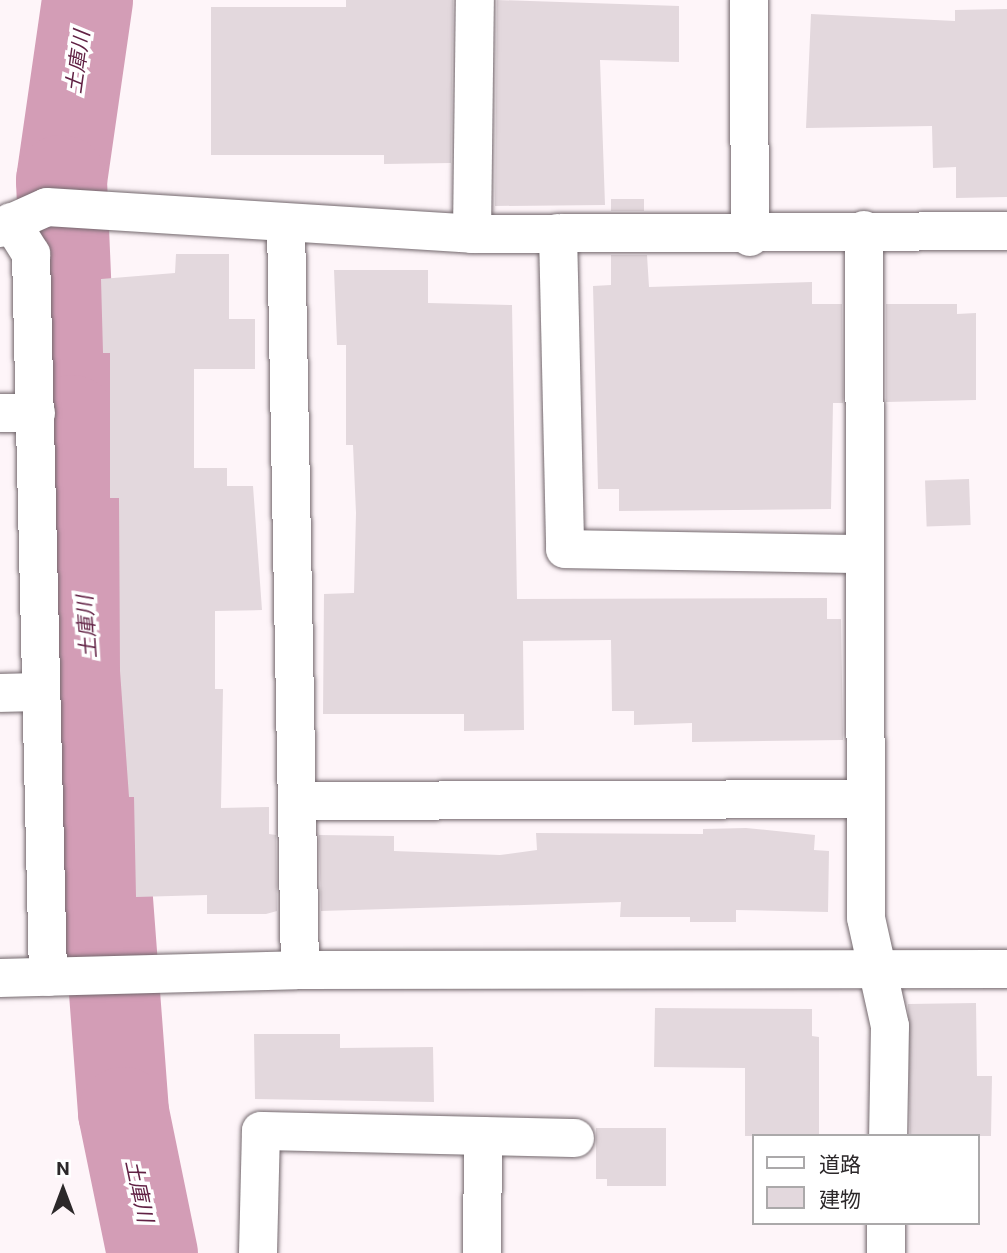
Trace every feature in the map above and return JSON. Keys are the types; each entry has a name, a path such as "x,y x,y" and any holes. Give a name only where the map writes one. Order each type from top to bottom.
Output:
{"street":[{"path":"472,234 475,0"},
{"path":"749,0 750,237"},
{"path":"50,978 40,692 18,413 31,254 6,225 47,207 269,225 472,234 750,237 864,230 1007,231"},
{"path":"269,225 297,801 298,970"},
{"path":"864,230 863,799 866,918 882,972 890,1026 888,1134"},
{"path":"558,233 565,549 864,554"},
{"path":"0,693 40,692"},
{"path":"297,801 863,799"},
{"path":"0,978 298,970 1007,970"},
{"path":"258,1253 261,1130 575,1138"},
{"path":"482,1253 483,1136"},
{"path":"886,1225 886,1253"}],"building":[{"path":"346,0 453,0 451,163 384,164 384,155 211,155 211,7 346,7"},
{"path":"497,0 679,6 679,62 600,60 605,205 495,206"},
{"path":"1007,9 1007,197 956,198 956,167 933,168 932,126 806,128 811,14 955,21 955,10"},
{"path":"611,199 644,199 644,211 611,211"},
{"path":"176,254 229,254 229,319 255,319 255,369 194,369 194,468 227,468 227,486 253,486 262,610 215,611 215,689 223,689 221,808 269,807 269,834 276,835 277,911 266,914 207,914 207,895 136,897 134,797 129,797 120,671 119,498 110,498 110,353 103,353 101,279 175,273"},
{"path":"611,255 647,255 649,287 812,282 812,304 842,304 843,403 833,403 831,509 619,511 619,489 598,489 593,286 611,285"},
{"path":"334,270 428,270 428,303 512,305 517,599 827,598 827,619 841,619 843,740 692,742 692,723 634,725 634,711 612,711 611,640 523,641 524,730 464,731 464,714 323,714 324,594 354,593 356,513 353,445 346,445 346,345 337,345"},
{"path":"886,304 957,304 957,314 976,313 976,400 886,402"},
{"path":"969,479 971,525 927,527 925,481"},
{"path":"746,828 815,835 814,850 829,851 828,912 736,910 736,922 690,922 690,917 620,917 621,902 321,911 319,835 394,836 394,851 500,855 537,850 536,833 703,834 703,829"},
{"path":"976,1003 977,1076 992,1076 991,1136 910,1134 908,1004"},
{"path":"655,1008 812,1009 812,1036 819,1037 819,1134 745,1136 745,1068 654,1067"},
{"path":"254,1034 340,1034 340,1048 433,1047 434,1102 255,1099"},
{"path":"596,1128 666,1128 666,1186 607,1186 607,1179 596,1179"}],"waterway":[{"name":"土庫川","path":"87,0 61,180 71,420 123,1112 152,1253"}]}
